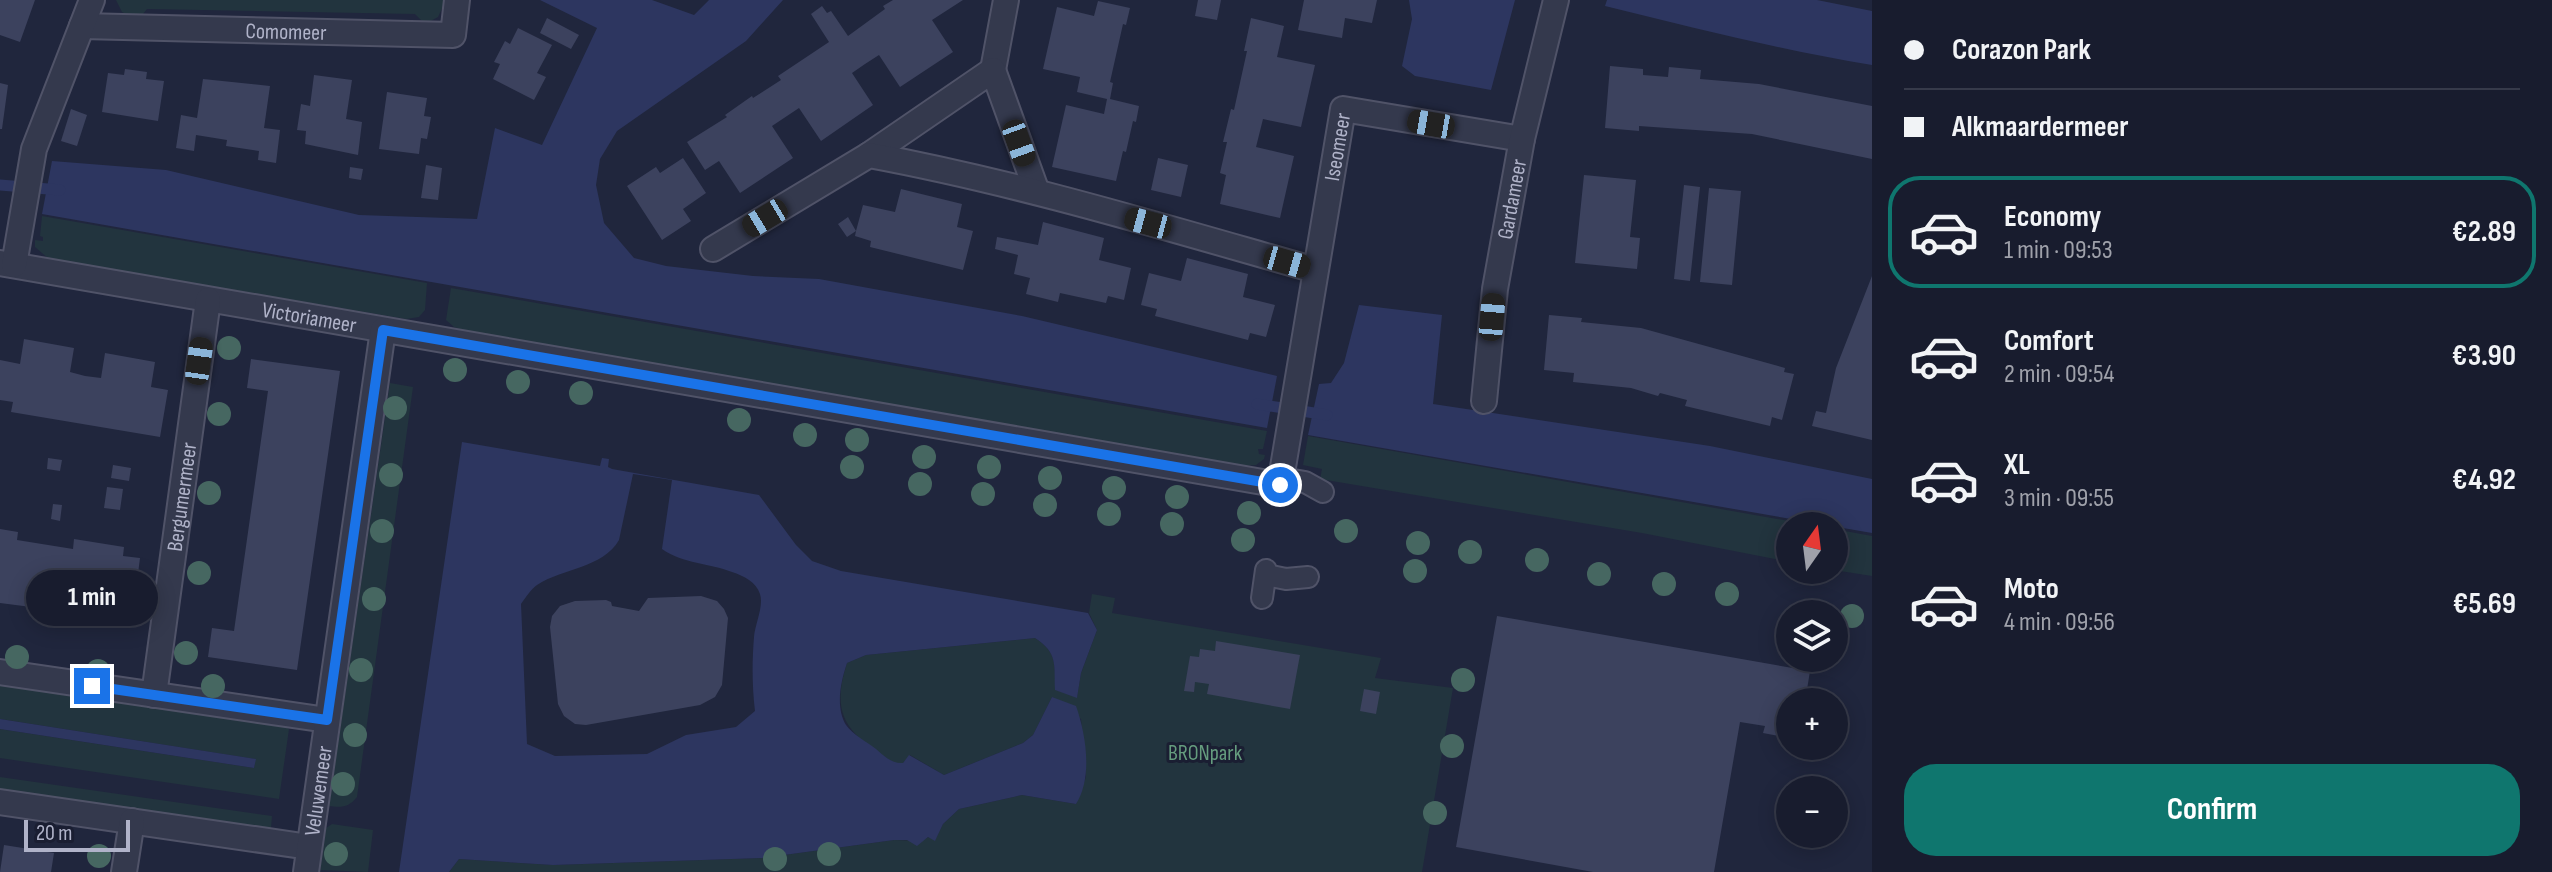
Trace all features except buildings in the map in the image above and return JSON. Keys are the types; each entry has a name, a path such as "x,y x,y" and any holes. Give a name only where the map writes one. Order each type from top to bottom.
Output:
{"street":[{"path":"7,264 19,231 34,149 92,0"},
{"name":"Comomeer","path":"82,26 453,35 457,0"},
{"path":"1006,0 993,70 1037,192"},
{"name":"Gardameer","path":"1484,401 1495,289 1522,139 1556,0"},
{"path":"713,249 869,155 993,70"},
{"name":"Iseomeer","path":"1282,474 1343,109 1522,139"},
{"path":"869,155 1037,192 1315,270"},
{"name":"Victoriameer","path":"7,264 383,330 1282,474"},
{"name":"Bergumermeer","path":"154,695 208,300"},
{"name":"Veluwemeer","path":"306,872 383,330"},
{"path":"0,672 327,720"},
{"path":"0,802 309,847"},
{"path":"124,872 132,821"}],"lane":[{"path":"1282,474 1323,492"},
{"path":"1262,598 1266,572 1286,579 1308,577"}],"green space":[{"path":"116,0 446,0 438,17 425,24 415,14 147,9 138,20 122,12"},
{"path":"42,216 427,283 425,310 419,317 406,319 49,259 35,247 35,240 43,241 40,236"},
{"path":"451,288 1267,431 1263,449 1258,449 1259,454 1265,455 1256,465 1244,466 467,331 454,327 446,320"},
{"path":"390,383 413,387 357,797 345,806 329,806"},
{"path":"1308,436 1776,519 1776,559 1642,533 1320,479 1322,469 1303,465"},
{"path":"1848,532 1872,536 1872,576 1848,572"},
{"name":"BRONpark","path":"1092,594 1115,598 1112,613 1381,658 1375,678 1453,688 1422,872 449,872 459,859 553,865 762,858 894,840 921,841 929,837 935,840 943,824 959,809 1022,795 1076,804 1086,777 1081,719 1052,697 1033,735 1023,743 944,775 910,755 903,763 896,764 866,744 842,712 842,682 847,663 866,655 1035,638 1051,654 1056,690 1077,697 1081,673 1097,630 1089,613"},
{"path":"0,682 278,722 289,729 279,799 0,758 0,729 254,768 255,759 0,719"},
{"path":"0,777 272,816 271,828 263,830 0,793"},
{"path":"332,824 373,830 368,872 320,870 326,828"}],"water":[{"path":"540,0 652,0 694,15 709,0 783,0 746,41 617,131 600,159 596,185 604,223 634,258 666,266 753,276 819,279 1022,316 1277,376 1267,428 42,214 52,161 166,170 359,215 477,219 495,128 542,145 597,28"},
{"path":"1409,0 1515,0 1491,90 1415,76 1402,66 1412,19"},
{"path":"1607,0 1817,0 1872,11 1872,65 1771,46 1605,6"},
{"path":"1359,305 1442,315 1433,404 1710,446 1872,479 1872,533 1848,529 1848,512 1776,512 1776,516 1308,435 1319,384 1331,383 1344,363"},
{"path":"462,442 600,466 602,458 609,459 608,467 612,469 759,495 796,545 812,561 841,571 1088,613 1097,630 1081,673 1077,698 1055,690 1051,654 1035,638 866,655 847,663 840,694 843,718 856,735 892,761 903,763 909,755 944,775 1023,743 1033,735 1052,697 1076,706 1083,729 1086,769 1085,782 1076,804 1022,795 959,809 943,824 935,841 928,837 917,846 907,840 894,840 762,858 553,865 459,859 449,872 399,872","holes":["633,474 672,480 662,549 679,558 741,575 753,583 760,594 753,656 755,711 736,727 686,735 647,754 555,756 527,744 521,604 537,585 593,562 612,549 619,540"]},
{"path":"0,719 256,759 254,768 0,729"}],"waterway":[{"path":"0,185 60,190"},
{"path":"1257,404 1327,415"}],"route":[{"path":"92,686 327,720 383,330 1280,485"}]}
